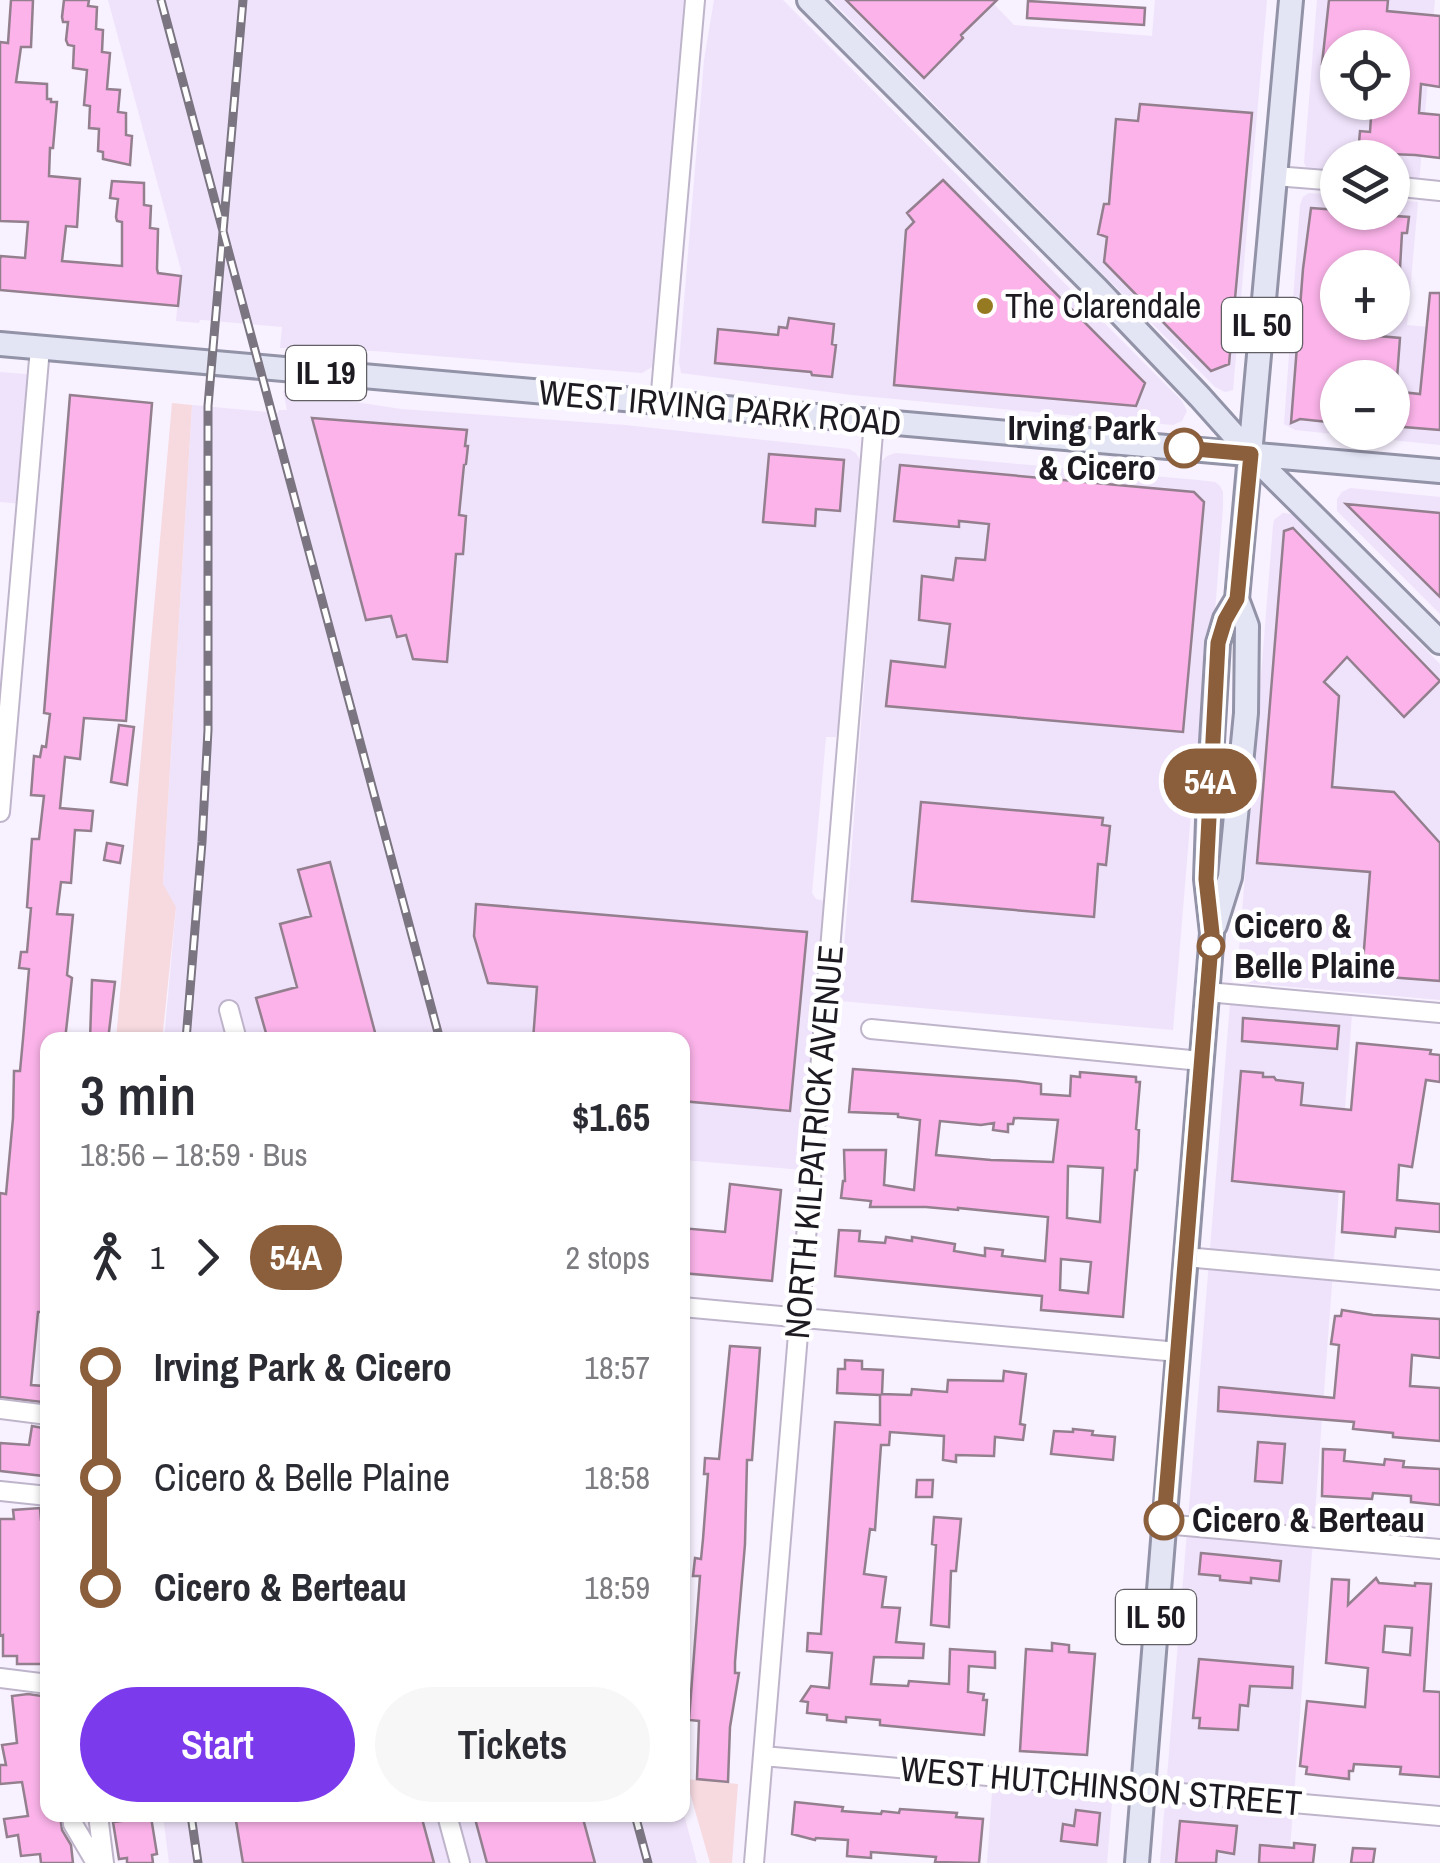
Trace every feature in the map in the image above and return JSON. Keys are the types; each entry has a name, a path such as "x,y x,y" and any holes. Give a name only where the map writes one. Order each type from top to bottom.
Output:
{"main road":[{"path":"809,0 1097,289 1251,454 1440,642"},
{"name":"IL 50","path":"1137,1863 1212,933 1206,879 1218,643 1237,599 1291,0"},
{"name":"WEST IRVING PARK ROAD","path":"0,344 1440,471"}],"street":[{"path":"660,403 695,0"},
{"path":"1275,176 1320,180"},
{"path":"1410,188 1440,190"},
{"path":"0,812 40,348"},
{"name":"NORTH KILPATRICK AVENUE","path":"754,1863 874,421"},
{"path":"1207,992 1440,1013"},
{"path":"229,1010 235,1032"},
{"path":"872,1030 1200,1061"},
{"path":"1185,1257 1440,1280"},
{"path":"690,1308 1178,1352"},
{"path":"0,1409 40,1413"},
{"path":"0,1491 40,1495"},
{"path":"1164,1524 1440,1549"},
{"path":"0,1678 40,1683"},
{"name":"WEST HUTCHINSON STREET","path":"763,1756 1440,1816"},
{"path":"73,1822 96,1863"},
{"path":"99,1822 104,1863"},
{"path":"449,1822 460,1863"}],"shaded area":[{"path":"108,0 688,0 654,366 642,373 375,351 280,348 282,327 176,321 181,270"},
{"path":"714,0 783,0 1182,401 1187,411 1182,421 1173,425 852,395 681,373 704,60"},
{"path":"831,0 990,0 1014,25 1152,36 1155,0 1267,0 1233,390 1225,392 1215,387"},
{"path":"1317,0 1435,0 1419,182 1410,181 1410,140 1320,140 1320,173 1307,169 1304,163"},
{"path":"1309,193 1320,194 1320,230 1410,230 1410,201 1418,202 1410,291 1410,250 1320,250 1320,340 1410,340 1410,325 1440,328 1440,445 1410,442 1410,360 1320,360 1320,433 1295,430 1284,424 1300,205"},
{"path":"0,372 37,375 24,504 0,502"},
{"path":"283,391 401,409 625,425 849,449 856,453 860,460 843,701 836,737 826,737 812,893 816,899 825,901 803,1170 690,1161 690,1032 165,1032 176,908 163,885 192,405 278,413 287,410"},
{"path":"172,403 192,405 163,884 176,907 163,1032 117,1032"},
{"path":"896,453 1215,482 1223,492 1203,770 1193,788 1173,1030 840,1001 881,462"},
{"path":"1350,488 1440,497 1440,614 1337,511 1337,499"},
{"path":"1283,513 1292,514 1301,522 1440,664 1440,1000 1246,983 1237,975 1273,526"},
{"path":"1230,1004 1352,1014 1289,1863 1160,1863"},
{"path":"690,1779 738,1784 732,1863 710,1863 690,1793"},
{"path":"993,1779 1113,1789 1107,1863 987,1863"},
{"path":"164,1822 686,1822 697,1863 169,1863"}],"building":[{"path":"11,0 33,0 31,47 21,47 16,82 47,84 47,99 57,102 49,176 80,179 77,227 66,226 62,261 122,266 122,222 116,217 118,199 110,198 112,181 144,183 144,205 151,206 150,228 158,229 158,273 181,276 178,306 0,290 1,256 25,258 28,222 0,221 0,42 8,43"},
{"path":"64,0 89,0 88,6 97,7 96,29 103,30 102,52 110,53 107,89 120,90 118,112 126,113 126,135 132,136 130,165 103,159 103,152 98,151 99,129 89,128 90,106 84,105 87,70 73,68 74,46 68,45 68,22 63,22 62,17"},
{"path":"846,0 997,0 924,78"},
{"path":"1329,0 1388,0 1387,11 1440,16 1440,87 1421,84 1419,113 1440,115 1440,158 1410,155 1410,140 1359,140 1360,131 1370,132 1371,120 1410,120 1410,30 1326,30"},
{"path":"1028,1 1145,8 1144,25 1027,18"},
{"path":"1140,104 1252,113 1229,364 1211,371 1104,262 1107,237 1098,234 1104,204 1109,204 1116,119 1138,121"},
{"name":"The Clarendale","path":"943,180 1145,383 1136,406 894,385 906,230 914,222 907,213"},
{"path":"1311,208 1320,209 1320,230 1407,230 1402,233 1401,250 1320,250 1320,340 1400,340 1398,360 1320,360 1320,421 1300,419 1291,423"},
{"path":"1430,293 1440,293 1440,430 1410,428 1410,393 1420,394"},
{"path":"789,318 834,324 832,377 715,363 718,329 778,335 779,327 787,328"},
{"path":"70,395 152,403 126,721 84,718 80,759 65,757 60,808 93,811 91,831 75,830 71,883 61,882 57,914 73,915 66,1032 40,1032 40,1312 31,1385 40,1386 40,1402 0,1397 0,1193 6,1194 14,1071 20,1071 23,1039 29,969 19,968 21,952 27,952 32,839 39,839 44,796 31,795 34,756 40,757 42,746 46,747 50,714 44,713"},
{"path":"312,418 467,430 459,515 466,516 463,554 456,554 447,662 413,659 406,635 397,637 391,616 366,620"},
{"path":"769,454 844,460 840,511 816,509 815,526 763,522"},
{"path":"900,465 1194,492 1204,502 1183,732 886,706 891,661 945,667 950,624 919,620 922,576 953,580 956,558 985,560 989,524 959,521 959,527 894,521"},
{"path":"1346,504 1440,513 1440,597"},
{"path":"1293,528 1440,681 1404,717 1347,657 1324,682 1339,696 1332,787 1394,792 1440,843 1440,981 1362,975 1370,872 1257,863 1284,531"},
{"path":"119,725 134,727 127,785 111,782"},
{"path":"921,802 1103,818 1102,825 1110,826 1106,865 1098,864 1094,917 912,901"},
{"path":"107,843 123,846 120,863 104,860"},
{"path":"330,862 375,1032 266,1032 256,998 297,987 280,924 311,916 298,870"},
{"path":"476,904 807,932 790,1111 690,1102 690,1032 534,1032 537,987 488,983 474,936"},
{"path":"92,980 115,982 109,1032 90,1032"},
{"path":"1243,1018 1339,1026 1337,1049 1242,1041"},
{"path":"1357,1043 1431,1050 1430,1054 1440,1055 1440,1082 1426,1080 1412,1167 1399,1165 1397,1200 1440,1204 1440,1232 1396,1228 1395,1237 1342,1232 1344,1192 1232,1181 1241,1071 1303,1083 1301,1105 1351,1110"},
{"path":"853,1069 1017,1081 1041,1084 1041,1094 1070,1096 1071,1076 1080,1077 1080,1072 1136,1077 1136,1082 1140,1082 1138,1153 1123,1317 1041,1310 1042,1296 835,1276 839,1230 860,1231 859,1241 885,1243 886,1237 912,1241 912,1237 955,1244 954,1251 985,1256 985,1248 1003,1250 1002,1256 1045,1261 1048,1217 958,1208 870,1207 871,1201 841,1198 844,1150 886,1150 884,1185 914,1190 920,1120 898,1114 849,1112","holes":["1014,1118 1058,1120 1053,1162 936,1155 940,1121 994,1123 993,1130 1008,1132 1008,1124 1013,1124","1068,1166 1103,1168 1100,1222 1067,1218","1061,1259 1091,1262 1088,1293 1060,1290"]},
{"path":"730,1184 781,1190 772,1281 690,1274 690,1229 725,1232"},
{"path":"1342,1310 1440,1319 1440,1358 1412,1355 1410,1386 1440,1388 1440,1441 1353,1429 1354,1422 1218,1411 1219,1387 1334,1398 1339,1345 1331,1344 1335,1316 1341,1316"},
{"path":"730,1346 760,1348 752,1460 747,1460 735,1662 735,1673 739,1673 730,1727 728,1782 697,1779 699,1721 690,1720 700,1576 693,1576 695,1558 701,1559 708,1474 704,1474 705,1458 719,1459"},
{"path":"845,1360 862,1361 862,1369 883,1370 882,1394 911,1395 912,1389 947,1392 948,1380 1003,1381 1004,1371 1026,1374 1020,1424 1025,1425 1023,1440 995,1437 994,1456 956,1455 956,1462 943,1460 944,1436 890,1432 889,1445 881,1445 875,1530 870,1529 864,1574 886,1577 882,1607 900,1608 896,1642 924,1644 923,1658 874,1657 871,1684 949,1684 950,1649 995,1652 995,1668 969,1666 968,1692 984,1694 983,1700 987,1700 984,1735 880,1725 880,1720 827,1720 827,1715 807,1713 808,1702 801,1701 811,1686 829,1688 832,1653 807,1651 808,1633 821,1634 835,1422 880,1425 880,1395 837,1393 838,1369 845,1369"},
{"path":"32,1426 40,1428 40,1476 0,1471 0,1443 29,1445"},
{"path":"1073,1429 1115,1437 1113,1460 1051,1454 1054,1431"},
{"path":"1258,1442 1285,1444 1282,1483 1255,1481"},
{"path":"1323,1449 1345,1450 1344,1461 1384,1465 1385,1459 1404,1461 1403,1467 1440,1469 1440,1505 1411,1502 1411,1496 1373,1493 1372,1499 1322,1496"},
{"path":"917,1480 933,1480 932,1497 916,1497"},
{"path":"40,1508 40,1664 17,1664 17,1656 3,1656 0,1519 14,1519 13,1510"},
{"path":"934,1517 961,1519 956,1571 951,1571 949,1627 931,1625"},
{"path":"1201,1553 1281,1561 1279,1581 1251,1578 1251,1583 1199,1574"},
{"path":"1376,1578 1379,1583 1431,1584 1424,1691 1440,1692 1440,1777 1400,1774 1401,1767 1354,1764 1349,1779 1306,1774 1307,1767 1300,1766 1307,1701 1365,1707 1368,1668 1326,1663 1332,1579 1349,1580 1348,1605","holes":["1385,1626 1412,1628 1410,1655 1383,1652"]},
{"path":"1052,1643 1069,1645 1069,1652 1095,1654 1087,1755 1020,1751 1026,1649 1052,1651"},
{"path":"1199,1659 1293,1667 1292,1688 1250,1686 1248,1706 1240,1705 1238,1730 1199,1728 1200,1718 1193,1718"},
{"path":"12,1696 40,1696 40,1822 61,1822 71,1845 73,1863 41,1863 40,1854 21,1856 18,1835 7,1837 4,1819 28,1816 22,1782 0,1784 0,1765 6,1765 2,1745 17,1743"},
{"path":"795,1802 843,1807 842,1811 881,1814 899,1813 900,1809 983,1819 979,1863 935,1862 936,1857 871,1852 871,1858 847,1856 848,1840 815,1840 792,1834"},
{"path":"1076,1810 1100,1813 1097,1845 1061,1841 1063,1824 1074,1826"},
{"path":"1180,1821 1237,1826 1234,1854 1217,1851 1216,1863 1176,1863"},
{"path":"113,1822 152,1822 157,1854 152,1855 153,1863 127,1863 127,1858 119,1859"},
{"path":"236,1822 423,1822 434,1863 243,1863"},
{"path":"476,1822 584,1822 595,1863 487,1863"},
{"path":"1294,1843 1315,1845 1313,1863 1259,1863 1260,1845 1294,1848"},
{"path":"1353,1848 1375,1849 1373,1863 1351,1863"}],"railway":[{"path":"161,0 438,1032"},
{"path":"187,1032 208,730 208,406 243,0"},
{"path":"192,1822 198,1863"},
{"path":"637,1822 648,1863"}],"bus line":[{"name":"54A","path":"1164,1520 1212,933 1206,879 1218,643 1237,599 1251,454 1184,448"}],"place":[{"name":"The Clarendale","path":"985,306"},
{"name":"Irving Park & Cicero","path":"1184,448"},
{"name":"Cicero & Belle Plaine","path":"1211,946"},
{"name":"Cicero & Berteau","path":"1164,1520"}]}
